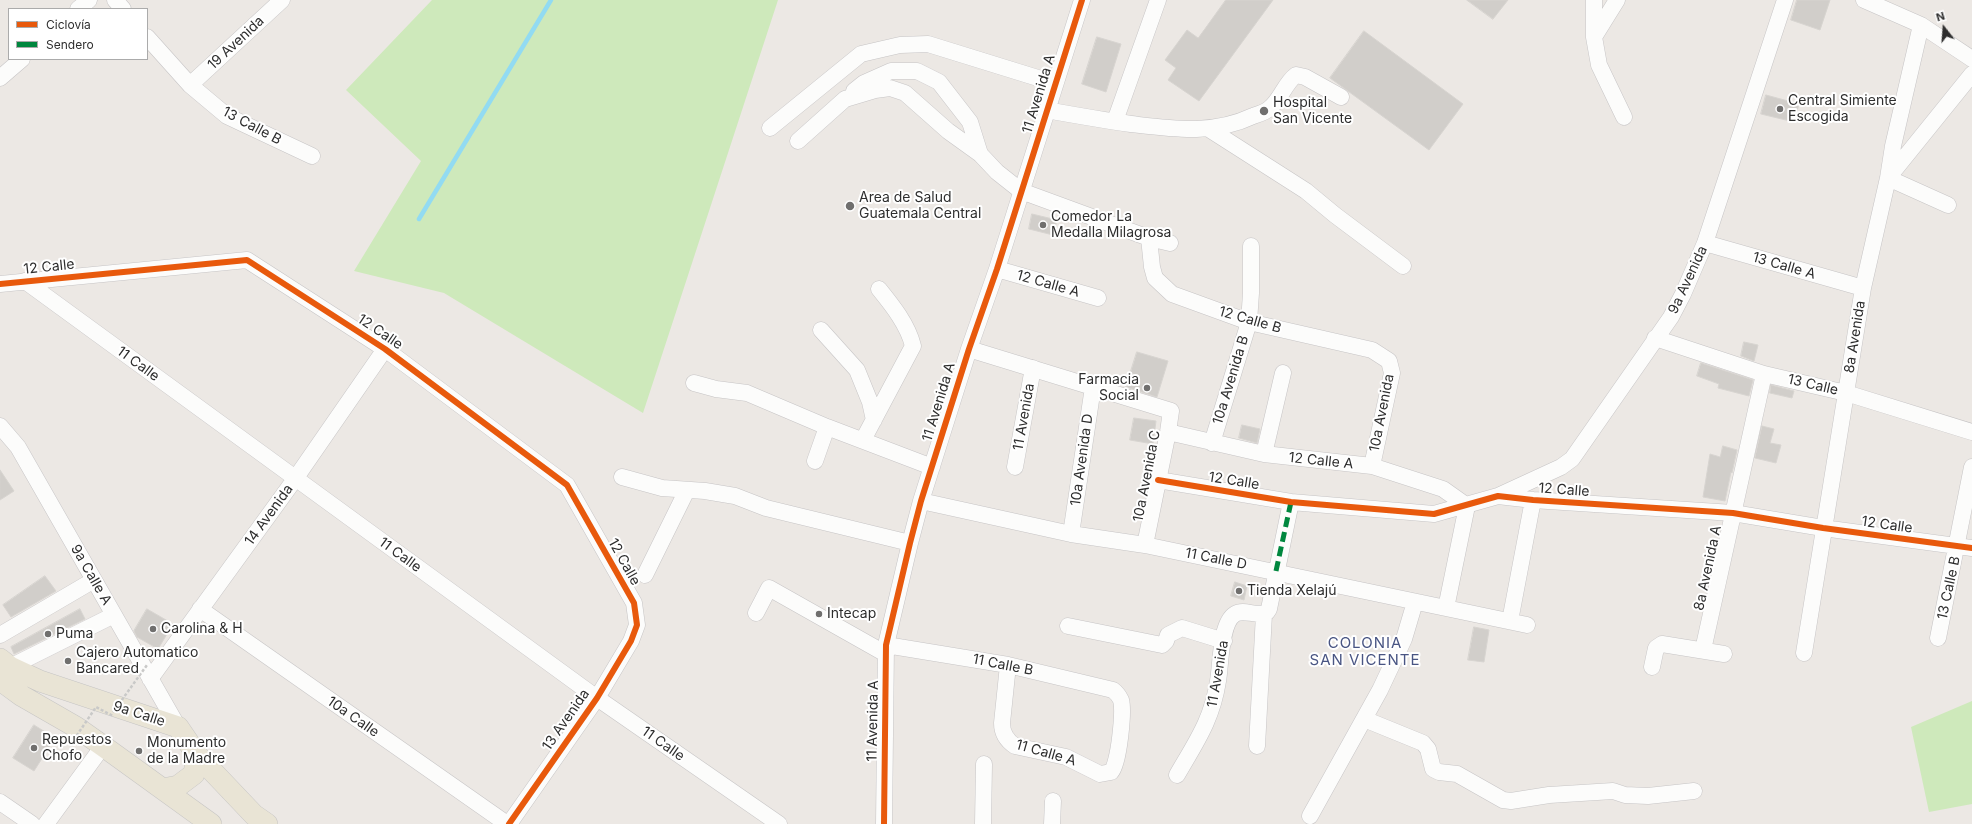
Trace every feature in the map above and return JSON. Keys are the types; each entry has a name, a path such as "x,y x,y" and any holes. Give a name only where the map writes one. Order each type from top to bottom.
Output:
{"main road":[{"name":"9a Calle","path":"3,669 178,727 197,755 254,815 266,824"},
{"path":"3,669 22,696 76,727 211,824"},
{"path":"163,789 178,786 194,774 197,755"}],"street":[{"path":"79,8 89,0"},
{"path":"115,0 122,8"},
{"name":"19 Avenida","path":"190,86 282,0"},
{"name":"11 Avenida A","path":"884,824 886,649 910,544 921,501 969,349 998,269 1054,83 1082,0"},
{"path":"1115,122 1158,0"},
{"path":"1594,0 1594,37 1599,65 1624,117"},
{"path":"1594,37 1617,0"},
{"name":"9a Avenida","path":"1498,496 1561,467 1572,459 1671,317 1705,243 1785,0"},
{"path":"1864,0 1921,25 1972,59"},
{"name":"8a Avenida","path":"1804,653 1823,528 1864,288 1888,178 1892,146 1921,25"},
{"name":"13 Calle B","path":"148,38 190,86 227,116 312,156"},
{"path":"770,128 861,54 900,45 928,44 1054,83"},
{"path":"0,78 21,60"},
{"path":"798,141 864,83 891,71 917,71 939,82 970,122 980,154"},
{"path":"1948,205 1888,178 1972,74"},
{"path":"1046,110 1115,122 1180,130 1236,124 1270,109 1288,86 1290,80 1296,75 1305,77 1341,97"},
{"path":"845,99 875,90 890,88 905,93 948,131 980,154 997,172 1021,192 1149,238 1170,243"},
{"path":"1209,128 1306,191 1403,266"},
{"name":"12 Calle B","path":"1149,238 1152,267 1155,278 1172,294 1249,322 1372,350 1389,361"},
{"name":"13 Calle A","path":"1705,243 1864,288"},
{"name":"10a Avenida B","path":"1212,443 1249,322 1252,293 1252,246"},
{"name":"12 Calle","path":"0,284 246,260 385,349 567,485 634,603 637,625"},
{"name":"12 Calle A","path":"998,269 1098,298"},
{"name":"11 Calle","path":"24,281 596,698 779,824"},
{"path":"863,440 913,346 912,339 893,307 878,289"},
{"path":"822,330 857,370 870,402 874,420"},
{"name":"13 Calle","path":"1655,338 1764,374 1846,393 1972,432"},
{"name":"14 Avenida","path":"149,672 200,609 295,479 385,349"},
{"path":"969,349 1093,387"},
{"name":"10a Avenida","path":"1372,466 1392,373 1389,361"},
{"name":"11 Avenida","path":"1015,467 1033,368"},
{"path":"1264,454 1283,373"},
{"name":"8a Avenida A","path":"1703,650 1764,374"},
{"path":"694,383 716,389 747,393 827,427 932,467"},
{"name":"10a Avenida C","path":"1093,387 1171,411 1145,545"},
{"name":"10a Avenida D","path":"1071,534 1093,387"},
{"name":"9a Calle A","path":"0,426 18,447 114,615 149,672 178,727"},
{"path":"815,461 827,427"},
{"name":"12 Calle A","path":"1168,432 1264,454 1372,466 1443,489 1467,506"},
{"name":"13 Calle B","path":"1938,638 1965,547 1972,467"},
{"path":"622,477 662,488 735,496 766,508 910,544"},
{"name":"12 Calle","path":"1158,480 1291,502 1434,514 1467,506 1498,496 1533,500 1733,513 1823,528 1965,547"},
{"path":"645,575 687,490"},
{"path":"1510,621 1533,500"},
{"name":"11 Calle D","path":"921,501 1071,534 1145,545 1276,571 1527,625"},
{"path":"1257,746 1264,614 1268,609 1291,502"},
{"path":"1446,608 1467,506"},
{"path":"0,634 94,580"},
{"path":"756,613 769,588 886,649"},
{"path":"1310,816 1364,719 1404,639 1415,602"},
{"name":"10a Calle","path":"200,609 508,824"},
{"name":"11 Avenida","path":"1177,775 1211,713 1227,624 1234,614 1245,611 1264,614"},
{"path":"3,669 114,615"},
{"name":"13 Avenida","path":"508,824 596,698 631,641 637,625"},
{"path":"1068,626 1162,645 1168,635 1182,628 1224,641"},
{"path":"1652,667 1656,648 1662,644 1724,654"},
{"name":"11 Calle B","path":"886,649 1008,665 1107,688 1118,694 1122,707 1116,762 1111,772"},
{"name":"11 Calle A","path":"1008,665 1002,723 1005,736 1009,742 1015,746 1066,757 1100,774 1111,772"},
{"path":"1364,719 1423,743 1428,749 1433,769 1457,774 1503,800 1510,801 1550,795 1614,791 1625,795 1648,796 1694,791"},
{"path":"46,824 103,746"},
{"path":"983,824 984,764"},
{"path":"1052,824 1053,801"},
{"path":"0,802 32,824"}],"path":[{"path":"71,744 96,707 111,715 149,672"}],"green space":[{"path":"432,0 778,0 643,413 444,293 354,271 421,161 346,90"},
{"path":"1972,701 1972,804 1929,812 1911,727"}],"building":[{"path":"1226,0 1273,0 1199,101 1168,80 1176,68 1165,60 1187,30 1198,38"},
{"path":"1467,0 1508,0 1493,19"},
{"path":"1797,0 1830,0 1820,30 1791,20"},
{"path":"1364,31 1463,104 1429,150 1330,78"},
{"path":"1097,37 1121,44 1106,92 1082,84"},
{"name":"Central Simiente Escogida","path":"1766,95 1799,104 1794,122 1761,114"},
{"name":"Comedor La Medalla Milagrosa","path":"1032,214 1057,220 1053,235 1029,229"},
{"path":"1744,342 1758,345 1754,361 1741,356"},
{"path":"1137,352 1168,361 1157,397 1126,387"},
{"path":"1701,363 1753,380 1749,396 1718,388 1719,384 1697,376"},
{"path":"1771,385 1794,391 1792,398 1770,393"},
{"path":"1134,418 1156,421 1153,444 1130,440"},
{"path":"1242,425 1260,429 1257,443 1239,438"},
{"path":"1762,426 1774,429 1770,443 1781,445 1776,463 1755,458"},
{"path":"1723,446 1737,450 1725,501 1703,497 1710,454 1720,457"},
{"path":"0,470 14,491 0,500"},
{"path":"45,576 56,591 11,617 3,605"},
{"name":"Tienda Xelajú","path":"1235,582 1247,586 1244,600 1231,596"},
{"name":"Puma","path":"80,609 85,619 14,654 11,647"},
{"name":"Carolina & H","path":"147,609 173,624 158,649 137,637 134,631"},
{"path":"1474,627 1489,630 1484,662 1468,660"},
{"name":"Repuestos Chofo","path":"34,725 55,738 34,771 13,758"}],"waterway":[{"path":"419,219 551,0"}],"marked path":[{"path":"1276,571 1291,502"}],"cycle path":[{"path":"884,824 886,645 910,543 921,501 969,349 997,269 1082,0"},
{"path":"0,284 247,260 385,349 567,485 634,603 637,625 631,641 597,698 509,824"},
{"path":"1158,480 1291,502 1434,514 1498,496 1533,500 1733,513 1823,528 1972,548"}],"place":[{"name":"Central Simiente Escogida","path":"1780,109"},
{"name":"Hospital San Vicente","path":"1264,111"},
{"name":"Area de Salud Guatemala Central","path":"850,206"},
{"name":"Comedor La Medalla Milagrosa","path":"1043,225"},
{"name":"Farmacia Social","path":"1147,388"},
{"name":"Tienda Xelajú","path":"1239,591"},
{"name":"Intecap","path":"819,614"},
{"name":"Carolina & H","path":"153,629"},
{"name":"Puma","path":"48,634"},
{"name":"Cajero Automatico Bancared","path":"68,661"},
{"name":"Repuestos Chofo","path":"34,748"},
{"name":"Monumento de la Madre","path":"139,751"}],"district":[{"name":"COLONIA SAN VICENTE","path":"1365,652"}]}
